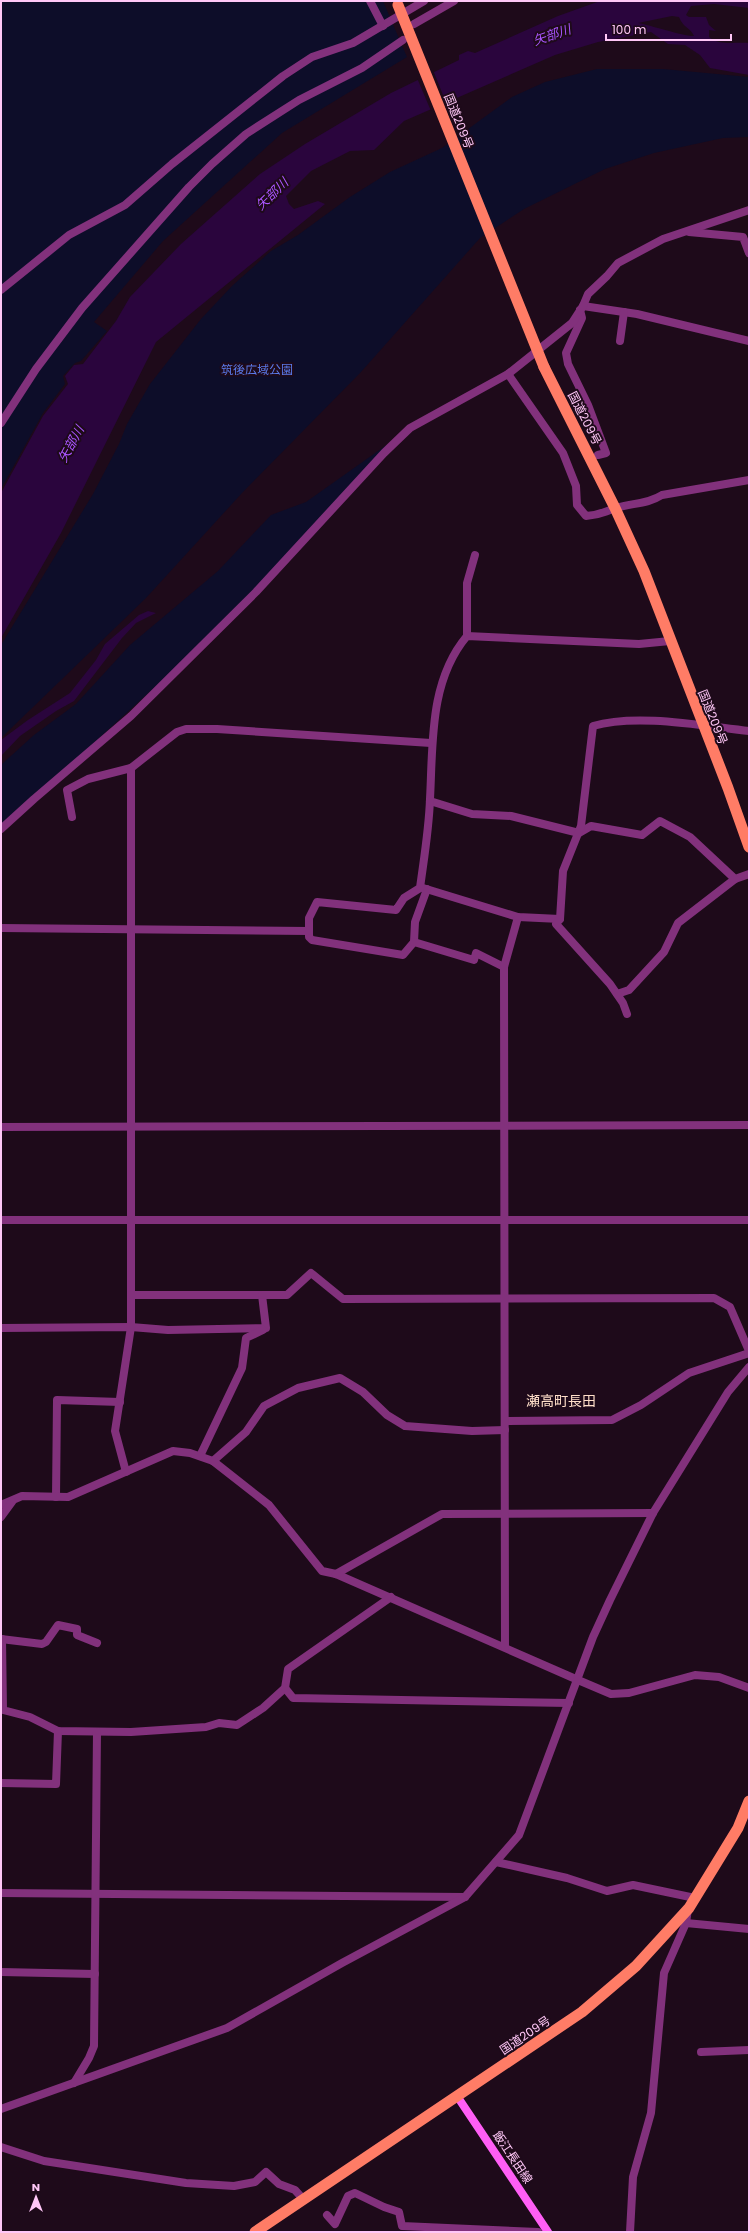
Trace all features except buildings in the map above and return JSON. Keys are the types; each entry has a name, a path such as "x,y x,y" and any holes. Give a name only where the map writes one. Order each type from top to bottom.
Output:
{"highway":[{"name":"国道209号","path":"397,3 544,367 615,508 644,571 728,788 749,847"},
{"name":"国道209号","path":"256,2232 582,2012 636,1966 688,1908 695,1898 738,1828 749,1801"}],"main road":[{"name":"飯江長田線","path":"457,2096 548,2232"}],"street":[{"path":"370,1 383,26"},
{"path":"1,290 69,235 125,205 172,164 283,76 312,57 353,42 424,1"},
{"path":"414,24 454,1"},
{"path":"1,423 36,369 82,308 189,187 212,164 246,134 299,100 362,68 403,40"},
{"path":"1,829 131,716 256,592 384,453 410,428 508,374 572,323 582,308 588,294 608,276 618,263 663,239 749,210"},
{"path":"684,232 716,233 743,237 749,253"},
{"path":"582,308 624,312 749,340"},
{"path":"582,308 582,318 566,353 568,364 588,404 606,452 598,455"},
{"path":"620,341 624,312"},
{"path":"508,374 562,453 576,486 577,505 586,516 601,515 615,508 655,500 662,495 749,480"},
{"path":"475,554 467,583 467,636 458,646 444,677 431,743 430,800 423,888 415,922 414,942 403,955 312,940 308,937 309,918 317,902 396,910 404,898 423,888 518,917 560,919"},
{"path":"467,636 639,644 670,641"},
{"path":"627,1014 623,1003 617,994 556,924 560,919 563,871 578,833 589,774 593,726 612,720 702,724 749,730"},
{"path":"72,818 66,790 88,779 131,768 177,732 186,729 217,729 431,743"},
{"path":"126,1472 115,1431 131,1327 129,930 131,768"},
{"path":"430,800 472,814 511,816 578,833 591,826 642,835 660,821 690,837 735,879"},
{"path":"617,994 629,990 664,952 678,923 735,879 749,874"},
{"path":"505,1647 504,967 518,917"},
{"path":"1,928 309,931"},
{"path":"414,942 474,960 476,953 504,967"},
{"path":"1,1127 749,1125"},
{"path":"1,1220 749,1220"},
{"path":"131,1295 287,1295 311,1273 343,1299 505,1300 714,1298 730,1307 749,1352 689,1373 641,1405 612,1420 505,1421"},
{"path":"262,1296 266,1328"},
{"path":"1,1328 131,1327 168,1330 266,1328"},
{"path":"200,1456 242,1368 246,1338 266,1328"},
{"path":"1,2109 227,2028 342,1963 465,1898 519,1836 605,1612 653,1513 728,1392 749,1367"},
{"path":"213,1461 246,1432 264,1406 298,1388 340,1378 363,1392 387,1414 404,1426 472,1431 505,1430"},
{"path":"56,1496 57,1400 120,1402"},
{"path":"1,1505 12,1502 22,1496 68,1497 173,1451 190,1452 213,1461 269,1505 322,1571 336,1574 391,1597 611,1694 629,1693 695,1675 719,1677 749,1688"},
{"path":"1,1517 12,1502"},
{"path":"336,1574 442,1514 505,1515 653,1513"},
{"path":"97,1643 77,1635 77,1629 58,1625 46,1642 42,1644 2,1639 3,1710 30,1717 58,1731 131,1732 191,1728 219,1723 237,1725 262,1708 285,1688 288,1669 391,1597"},
{"path":"285,1688 293,1698 569,1703"},
{"path":"1,1783 56,1784 58,1731"},
{"path":"74,2083 89,2058 94,2046 97,1732"},
{"path":"496,1862 567,1878 607,1891 632,1885 695,1898"},
{"path":"1,1894 465,1898"},
{"path":"630,2232 633,2178 650,2113 664,1973 686,1923 688,1908"},
{"path":"686,1923 749,1929"},
{"path":"1,1972 95,1974"},
{"path":"701,2052 749,2050"},
{"path":"1,2147 44,2161 186,2183 234,2186 255,2182 266,2172 279,2184 295,2190 303,2199"},
{"path":"327,2215 335,2224 348,2196 355,2193 384,2207 399,2212 401,2214 402,2226 538,2232"}],"green space":[{"path":"1,1 383,1 407,57 282,133 163,241 94,322 107,331 81,361 75,363 63,376 65,384 43,413 1,489"},
{"name":"筑後広域公園","path":"597,69 663,69 749,77 749,137 723,138 654,153 605,169 524,209 480,238 361,372 242,493 146,598 1,738 1,645 93,494 119,444 127,424 150,384 201,319 232,286 271,251 298,235 350,197 390,172 442,148 512,97 545,82"},
{"path":"395,439 250,596 193,652 1,828 1,765 34,735 76,704 130,645 218,571 271,515 306,502"}],"water":[{"name":"矢部川","path":"600,1 749,1 749,8 714,4 691,6 686,15 689,17 706,17 709,25 716,31 709,30 709,37 713,40 723,43 749,43 749,75 710,68 700,55 685,45 668,44 651,32 598,42 555,55 404,121 374,150 350,151 311,171 286,196 289,204 294,209 318,201 325,204 156,342 61,533 1,638 1,493 43,416 68,384 65,376 74,365 83,364 116,321 130,297 181,244 260,174 305,144 391,93 459,60 459,55 468,51 475,53 558,16","holes":["672,16 679,17 682,23 694,36 684,35 638,23"]},
{"path":"148,611 156,613 136,623 122,638 74,701 56,711 20,736 1,756 1,740 28,720 70,693 96,660 105,644 139,615"}],"pier":[{"path":"433,70 447,105 431,111 417,78"}],"district":[{"name":"瀬高町長田","path":"561,1401"}]}
